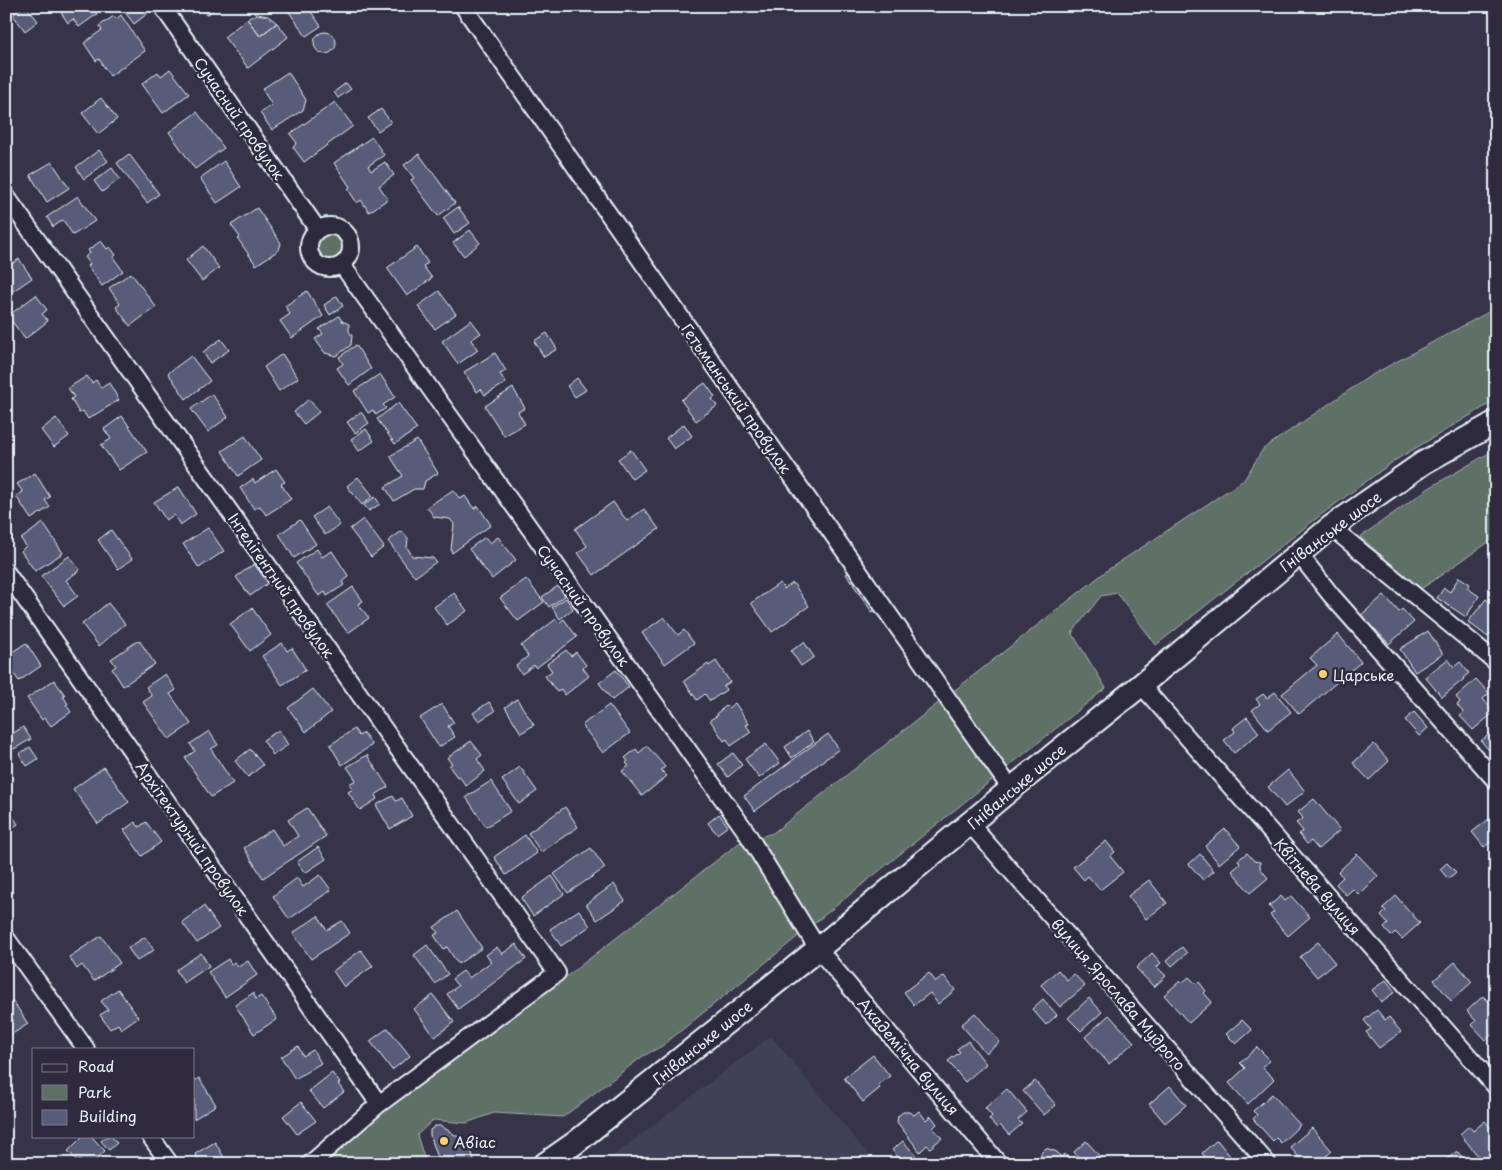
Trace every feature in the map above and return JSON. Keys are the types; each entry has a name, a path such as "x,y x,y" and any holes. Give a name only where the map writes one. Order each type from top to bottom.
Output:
{"main road":[{"name":"Гніванське шосе","path":"545,1164 575,1143 818,949 1331,527 1423,463 1496,422"}],"street":[{"name":"Сучасний провулок","path":"162,6 318,230"},
{"name":"Гетьманський провулок","path":"463,6 1011,789"},
{"name":"Інтелігентний провулок","path":"6,196 557,973 379,1104"},
{"path":"328,226 335,227 347,235 351,249 349,256 342,265 327,268 315,263 311,258 309,244 311,238 318,230 328,226"},
{"name":"Сучасний провулок","path":"342,265 745,830 818,949"},
{"path":"1331,527 1496,662"},
{"path":"1299,554 1331,595 1496,781"},
{"name":"Архітектурний провулок","path":"6,572 379,1104"},
{"name":"Квітнева вулиця","path":"1140,685 1496,1087"},
{"name":"вулиця Ярослава Мудрого","path":"970,824 1268,1164"},
{"path":"6,938 85,1048"},
{"name":"Академічна вулиця","path":"818,949 999,1164"},
{"path":"310,1164 379,1104"},
{"path":"151,1138 170,1164"}],"shaded area":[{"path":"771,1036 876,1164 602,1164"}],"green space":[{"path":"334,226 342,229 348,235 351,247 348,259 342,265 326,268 318,265 312,259 309,243 312,235 318,229"},
{"path":"1496,308 1496,400 1394,461 1322,514 1156,645 1117,593 1101,596 1072,633 1106,688 662,1046 643,1056 563,1117 494,1113 466,1123 433,1120 417,1135 425,1164 320,1164 382,1109 571,973 739,843 773,833 1109,569 1244,480 1263,449 1370,376"},
{"path":"1496,449 1496,537 1421,589 1360,537 1429,488"}],"building":[{"path":"24,6 38,21 25,31 13,15"},
{"path":"65,6 99,6 94,10 97,14 79,27 73,19 68,23 60,11"},
{"path":"120,6 141,6 147,14 134,24"},
{"path":"200,6 220,6 206,15"},
{"path":"290,6 307,6 321,26 306,36 287,9"},
{"path":"257,14 268,16 277,23 260,36 247,19"},
{"path":"121,15 145,51 110,76 99,59 96,61 84,43 102,30 99,26 114,16 116,19"},
{"path":"247,19 260,36 277,23 288,37 248,68 224,37"},
{"path":"325,32 333,35 336,43 333,51 325,54 317,51 314,43 317,35"},
{"path":"170,69 189,94 163,113 142,84 158,72 161,76"},
{"path":"288,72 306,100 303,110 272,130 260,113 272,105 262,89"},
{"path":"346,83 351,89 338,98 334,92"},
{"path":"101,98 117,119 98,134 82,113"},
{"path":"335,102 353,126 304,162 293,147 297,143 290,134"},
{"path":"381,109 391,122 378,131 368,118"},
{"path":"197,112 224,148 195,169 169,132"},
{"path":"372,137 384,155 368,166 371,171 385,162 394,175 379,186 388,199 369,212 361,200 357,203 348,189 350,187 334,163"},
{"path":"99,150 108,161 84,179 76,167"},
{"path":"129,154 159,194 147,203 117,163"},
{"path":"419,154 455,203 438,216 411,180 414,178 404,165"},
{"path":"224,161 241,187 217,203 200,178"},
{"path":"52,162 69,188 47,202 30,175"},
{"path":"112,168 120,179 102,192 94,181"},
{"path":"78,196 95,221 73,235 63,220 53,227 47,217"},
{"path":"458,207 470,223 454,234 443,218"},
{"path":"257,208 281,243 279,250 256,265 231,225"},
{"path":"470,230 480,243 464,256 453,243"},
{"path":"101,241 107,249 110,247 116,255 113,257 123,271 102,286 88,266 90,264 85,257 90,253 88,250"},
{"path":"203,246 219,268 202,281 186,260"},
{"path":"417,247 428,263 423,266 432,278 407,296 387,268"},
{"path":"19,259 32,278 6,296 6,268"},
{"path":"131,273 156,307 130,326 116,307 120,304 109,288"},
{"path":"307,291 323,316 292,338 280,321 290,314 285,306"},
{"path":"439,291 456,314 435,329 418,306"},
{"path":"36,295 47,310 42,314 48,321 25,339 8,316"},
{"path":"337,296 343,306 330,315 324,305"},
{"path":"339,316 342,321 349,324 349,331 352,336 351,345 336,356 325,353 315,339 323,334 319,329"},
{"path":"471,320 481,333 471,340 478,350 458,364 442,341"},
{"path":"547,333 557,349 544,357 534,341"},
{"path":"221,339 229,350 210,363 203,352"},
{"path":"356,345 371,369 349,385 337,368 343,364 339,357"},
{"path":"495,353 506,371 500,374 506,383 485,395 481,389 477,392 464,372"},
{"path":"282,354 298,378 279,391 264,367"},
{"path":"191,356 210,381 186,399 168,373"},
{"path":"380,374 395,397 383,405 386,408 376,415 373,410 368,413 354,391"},
{"path":"87,376 92,383 96,380 101,388 109,383 119,400 88,419 83,411 79,413 71,399 74,397 68,388"},
{"path":"577,378 586,390 575,397 567,386"},
{"path":"705,383 715,397 712,399 717,406 696,421 681,400"},
{"path":"513,388 525,408 518,412 525,424 504,436 485,406"},
{"path":"212,394 228,417 208,432 191,409"},
{"path":"309,399 319,412 304,424 294,412"},
{"path":"398,403 417,429 395,444 377,419"},
{"path":"361,412 369,423 355,433 347,422"},
{"path":"122,416 147,452 119,470 101,445 111,439 104,429"},
{"path":"56,418 69,436 54,447 41,430"},
{"path":"684,424 692,436 674,449 666,438"},
{"path":"366,429 374,441 359,451 351,439"},
{"path":"245,436 261,460 238,476 222,451"},
{"path":"417,440 438,473 425,481 423,489 414,489 394,501 385,487 403,476 390,456"},
{"path":"631,450 645,470 632,479 618,459"},
{"path":"276,469 285,482 281,484 291,499 266,515 260,506 254,509 240,488 253,479 255,483"},
{"path":"35,473 50,497 45,500 50,507 31,519 16,496 23,492 17,484"},
{"path":"358,477 373,496 362,505 347,486"},
{"path":"179,487 196,514 180,525 174,515 166,520 154,502"},
{"path":"453,490 460,499 465,496 474,509 478,506 491,525 452,553 454,524 450,519 434,517 427,507"},
{"path":"375,497 380,504 369,511 364,505"},
{"path":"613,502 627,521 644,509 659,529 594,575 578,553 587,546 575,529"},
{"path":"327,507 340,525 325,535 312,517"},
{"path":"363,519 384,547 371,557 350,529"},
{"path":"300,520 316,544 294,558 279,534"},
{"path":"43,523 63,553 35,571 21,551 26,546 21,539"},
{"path":"208,528 224,551 199,568 183,544"},
{"path":"111,530 132,559 118,569 98,540"},
{"path":"402,531 408,538 407,547 412,556 433,558 436,562 415,577 388,541"},
{"path":"485,537 490,543 498,537 516,560 492,579 469,549"},
{"path":"317,549 322,557 332,551 349,577 342,582 344,585 327,596 325,592 319,596 296,563"},
{"path":"69,556 80,570 66,580 78,596 64,606 41,576"},
{"path":"254,564 268,583 250,596 236,577"},
{"path":"853,569 879,607 872,612 846,574"},
{"path":"1459,577 1470,584 1467,588 1479,596 1466,617 1437,598 1444,588 1450,592"},
{"path":"526,579 544,602 518,621 500,598"},
{"path":"780,583 784,589 793,583 809,606 772,632 751,603"},
{"path":"558,586 565,596 549,607 542,597"},
{"path":"353,587 363,601 358,604 369,618 348,633 327,605"},
{"path":"454,593 467,611 447,625 434,607"},
{"path":"1384,595 1399,612 1402,609 1414,622 1389,644 1374,628 1371,631 1359,617"},
{"path":"566,598 573,609 560,619 552,607"},
{"path":"1486,599 1496,607 1496,627 1488,637 1468,622"},
{"path":"108,603 125,624 99,646 82,624"},
{"path":"252,608 271,635 250,651 230,624"},
{"path":"664,617 678,635 684,630 694,643 665,664 642,633"},
{"path":"556,619 559,623 564,619 577,637 536,668 534,665 522,674 516,666 528,656 521,646"},
{"path":"1428,631 1443,654 1415,672 1400,649"},
{"path":"1338,634 1361,662 1299,714 1282,694 1317,665 1310,658"},
{"path":"139,640 155,664 123,686 112,669 116,666 111,659"},
{"path":"804,642 814,657 801,666 791,651"},
{"path":"26,643 41,666 19,681 6,663 6,656"},
{"path":"282,643 287,651 292,648 306,670 282,685 262,656"},
{"path":"566,650 571,656 576,652 586,665 583,668 589,676 565,695 561,689 557,692 545,676 552,671 547,664"},
{"path":"1448,659 1454,667 1460,662 1469,673 1442,697 1425,677"},
{"path":"716,661 730,682 724,686 726,690 710,701 705,694 697,700 684,681 708,664 709,666"},
{"path":"616,670 629,687 612,700 599,683"},
{"path":"165,674 176,690 170,694 191,724 169,739 143,702 152,696 146,687"},
{"path":"1476,679 1489,693 1483,699 1494,712 1473,730 1460,716 1463,712 1457,705 1460,702 1456,697"},
{"path":"54,680 65,695 63,696 68,704 66,705 71,712 51,726 45,718 42,720 27,698"},
{"path":"313,689 331,712 306,732 288,708"},
{"path":"1275,692 1291,712 1268,730 1252,710 1260,704 1256,699 1263,694 1267,698"},
{"path":"517,699 534,725 521,733 505,707"},
{"path":"489,702 495,711 479,721 473,713"},
{"path":"735,703 749,724 746,725 751,732 731,746 727,739 724,741 710,720 718,715 717,713 726,706 728,708"},
{"path":"442,704 454,723 448,726 455,737 439,747 420,718"},
{"path":"609,705 630,733 603,753 582,725"},
{"path":"1414,712 1428,728 1419,736 1405,720"},
{"path":"1247,717 1259,733 1234,753 1224,740 1235,732 1233,728"},
{"path":"23,727 31,739 14,749 7,737"},
{"path":"354,729 359,736 364,733 372,745 342,765 330,745"},
{"path":"1496,729 1496,755 1494,756 1481,741"},
{"path":"279,730 288,745 273,755 263,740"},
{"path":"209,731 218,745 211,749 233,783 211,797 185,758 195,751 190,744"},
{"path":"807,731 814,742 792,758 785,747"},
{"path":"828,734 839,749 755,811 744,796"},
{"path":"471,741 482,755 477,759 485,771 466,786 449,766 452,764 447,758"},
{"path":"766,744 780,763 759,778 745,759"},
{"path":"1374,744 1389,761 1369,780 1353,763"},
{"path":"647,746 665,767 661,770 667,776 642,796 622,771 629,766 625,758 636,749 639,753"},
{"path":"30,747 38,759 27,766 19,754"},
{"path":"250,749 263,765 248,777 235,761"},
{"path":"733,753 742,765 728,777 718,764"},
{"path":"367,755 388,787 375,795 377,799 360,810 348,792 353,789 349,784 356,780 347,767"},
{"path":"104,767 129,802 98,824 73,789"},
{"path":"520,767 537,791 519,804 502,780"},
{"path":"1288,770 1305,791 1285,807 1268,787"},
{"path":"491,781 511,811 486,827 466,797"},
{"path":"393,796 396,801 402,798 412,816 390,829 376,805"},
{"path":"1314,799 1340,830 1318,849 1311,841 1307,844 1299,834 1303,831 1296,823 1303,818 1298,812"},
{"path":"565,807 578,827 541,852 528,833"},
{"path":"307,808 326,836 263,878 244,848 272,829 283,846 298,836 288,820"},
{"path":"8,810 18,824 6,832 6,811"},
{"path":"719,814 728,826 717,834 708,823"},
{"path":"1492,817 1496,821 1496,838 1484,847 1472,832"},
{"path":"135,822 139,827 146,822 161,842 142,856 124,830"},
{"path":"1225,829 1240,846 1219,864 1205,846"},
{"path":"525,835 537,853 506,875 494,857"},
{"path":"1106,841 1115,852 1110,856 1123,872 1100,890 1088,876 1084,880 1073,867"},
{"path":"318,847 326,859 305,873 297,862"},
{"path":"591,848 605,868 568,893 554,874"},
{"path":"1247,853 1254,861 1260,862 1260,868 1268,878 1250,893 1232,871 1240,864 1238,860"},
{"path":"1200,854 1214,871 1203,880 1189,864"},
{"path":"1357,854 1378,876 1359,895 1353,889 1346,895 1336,884 1343,877 1338,872"},
{"path":"1447,863 1456,872 1448,879 1440,869"},
{"path":"320,875 331,890 289,919 273,896 297,878 303,887"},
{"path":"552,876 564,894 533,916 521,898"},
{"path":"1149,880 1167,903 1146,919 1128,896"},
{"path":"614,884 625,901 597,920 586,904"},
{"path":"1281,896 1285,901 1291,896 1310,917 1288,936 1270,915 1274,912 1269,906"},
{"path":"1396,896 1420,923 1402,939 1395,932 1391,936 1384,928 1388,924 1381,916 1386,911 1383,908"},
{"path":"204,906 219,928 197,943 182,922"},
{"path":"579,910 590,926 561,946 550,929"},
{"path":"457,911 482,948 458,964 447,947 443,949 434,935 438,933 434,927"},
{"path":"318,916 327,930 342,921 350,933 311,959 293,933"},
{"path":"101,936 120,963 94,981 82,965 77,969 69,957"},
{"path":"145,937 154,950 137,961 128,948"},
{"path":"1318,942 1335,963 1317,977 1300,957"},
{"path":"516,944 526,959 458,1009 447,994 458,986 452,979 463,971 469,978 491,962 486,955 497,947 502,954"},
{"path":"427,945 448,974 435,984 414,955"},
{"path":"1182,947 1187,953 1172,966 1167,960"},
{"path":"361,950 373,966 344,987 333,971"},
{"path":"201,953 209,966 184,983 176,970"},
{"path":"1152,953 1161,963 1157,967 1166,976 1154,987 1136,968"},
{"path":"228,959 231,964 235,962 238,967 248,961 257,975 225,997 208,972"},
{"path":"1455,962 1472,982 1451,1001 1434,980"},
{"path":"1058,970 1067,980 1074,974 1085,986 1060,1007 1041,985"},
{"path":"929,973 936,982 944,976 955,990 938,1004 930,993 914,1005 904,992"},
{"path":"1189,977 1196,984 1199,982 1206,991 1204,993 1212,1002 1189,1023 1164,995 1180,981 1182,983"},
{"path":"1386,980 1395,992 1381,1002 1372,990"},
{"path":"118,989 138,1017 121,1029 118,1024 110,1029 100,1015 108,1010 101,1001"},
{"path":"253,993 256,999 261,996 277,1019 254,1034 235,1005"},
{"path":"433,995 454,1022 435,1037 414,1009"},
{"path":"1483,996 1495,1008 1491,1012 1496,1017 1496,1031 1486,1040 1472,1025 1476,1021 1467,1011"},
{"path":"1089,998 1102,1012 1081,1031 1068,1018"},
{"path":"1043,999 1057,1015 1046,1025 1032,1009"},
{"path":"13,1001 28,1024 6,1038 6,1005"},
{"path":"1377,1010 1385,1020 1389,1017 1401,1032 1379,1048 1366,1032 1371,1029 1364,1020"},
{"path":"975,1013 1000,1042 986,1053 961,1025"},
{"path":"1109,1015 1134,1042 1109,1064 1085,1037"},
{"path":"1242,1020 1252,1030 1236,1044 1226,1034"},
{"path":"388,1028 410,1056 392,1070 370,1041"},
{"path":"968,1041 986,1064 965,1082 948,1061 960,1052 957,1049"},
{"path":"298,1046 303,1056 313,1050 321,1063 295,1079 281,1057"},
{"path":"1257,1047 1270,1060 1262,1067 1274,1079 1248,1104 1229,1083 1245,1068 1240,1063"},
{"path":"873,1055 890,1076 878,1085 880,1088 863,1102 844,1078"},
{"path":"332,1073 344,1092 323,1108 309,1091"},
{"path":"199,1078 216,1105 195,1118 195,1080"},
{"path":"1035,1081 1056,1105 1044,1115 1023,1091"},
{"path":"1170,1086 1186,1105 1165,1123 1149,1104"},
{"path":"1007,1089 1027,1112 1018,1120 1022,1124 1009,1135 1000,1125 997,1128 989,1119 992,1116 985,1108"},
{"path":"1272,1094 1300,1125 1281,1143 1276,1138 1273,1141 1253,1119 1257,1115 1253,1111"},
{"path":"301,1102 316,1121 297,1134 283,1116"},
{"path":"919,1111 926,1120 931,1116 937,1124 933,1128 942,1138 930,1148 927,1145 920,1152 897,1122 898,1116 903,1112 909,1112 914,1115"},
{"path":"1485,1121 1496,1134 1496,1152 1483,1162 1460,1134 1469,1126 1473,1131"},
{"path":"435,1126 441,1126 460,1138 472,1153 475,1164 444,1164 437,1155 430,1135 430,1130"},
{"path":"1312,1128 1332,1151 1317,1164 1305,1164 1290,1147"},
{"path":"81,1138 93,1138 105,1151 91,1164 83,1164 80,1160 78,1162 68,1151"},
{"path":"105,1138 113,1138 117,1143 109,1150 101,1141"},
{"path":"1217,1140 1235,1162 1234,1164 1210,1164 1202,1153"},
{"path":"903,1141 923,1164 904,1164 892,1150"},
{"path":"1086,1141 1105,1162 1103,1164 1084,1164 1074,1152"},
{"path":"215,1142 228,1164 200,1164 195,1154"},
{"path":"1046,1148 1057,1152 1061,1157 1065,1154 1072,1163 1042,1164 1041,1153"},
{"path":"1457,1151 1468,1164 1446,1164 1444,1162"}],"place":[{"name":"Царське","path":"1323,674"},
{"name":"Авіас","path":"444,1141"}]}
